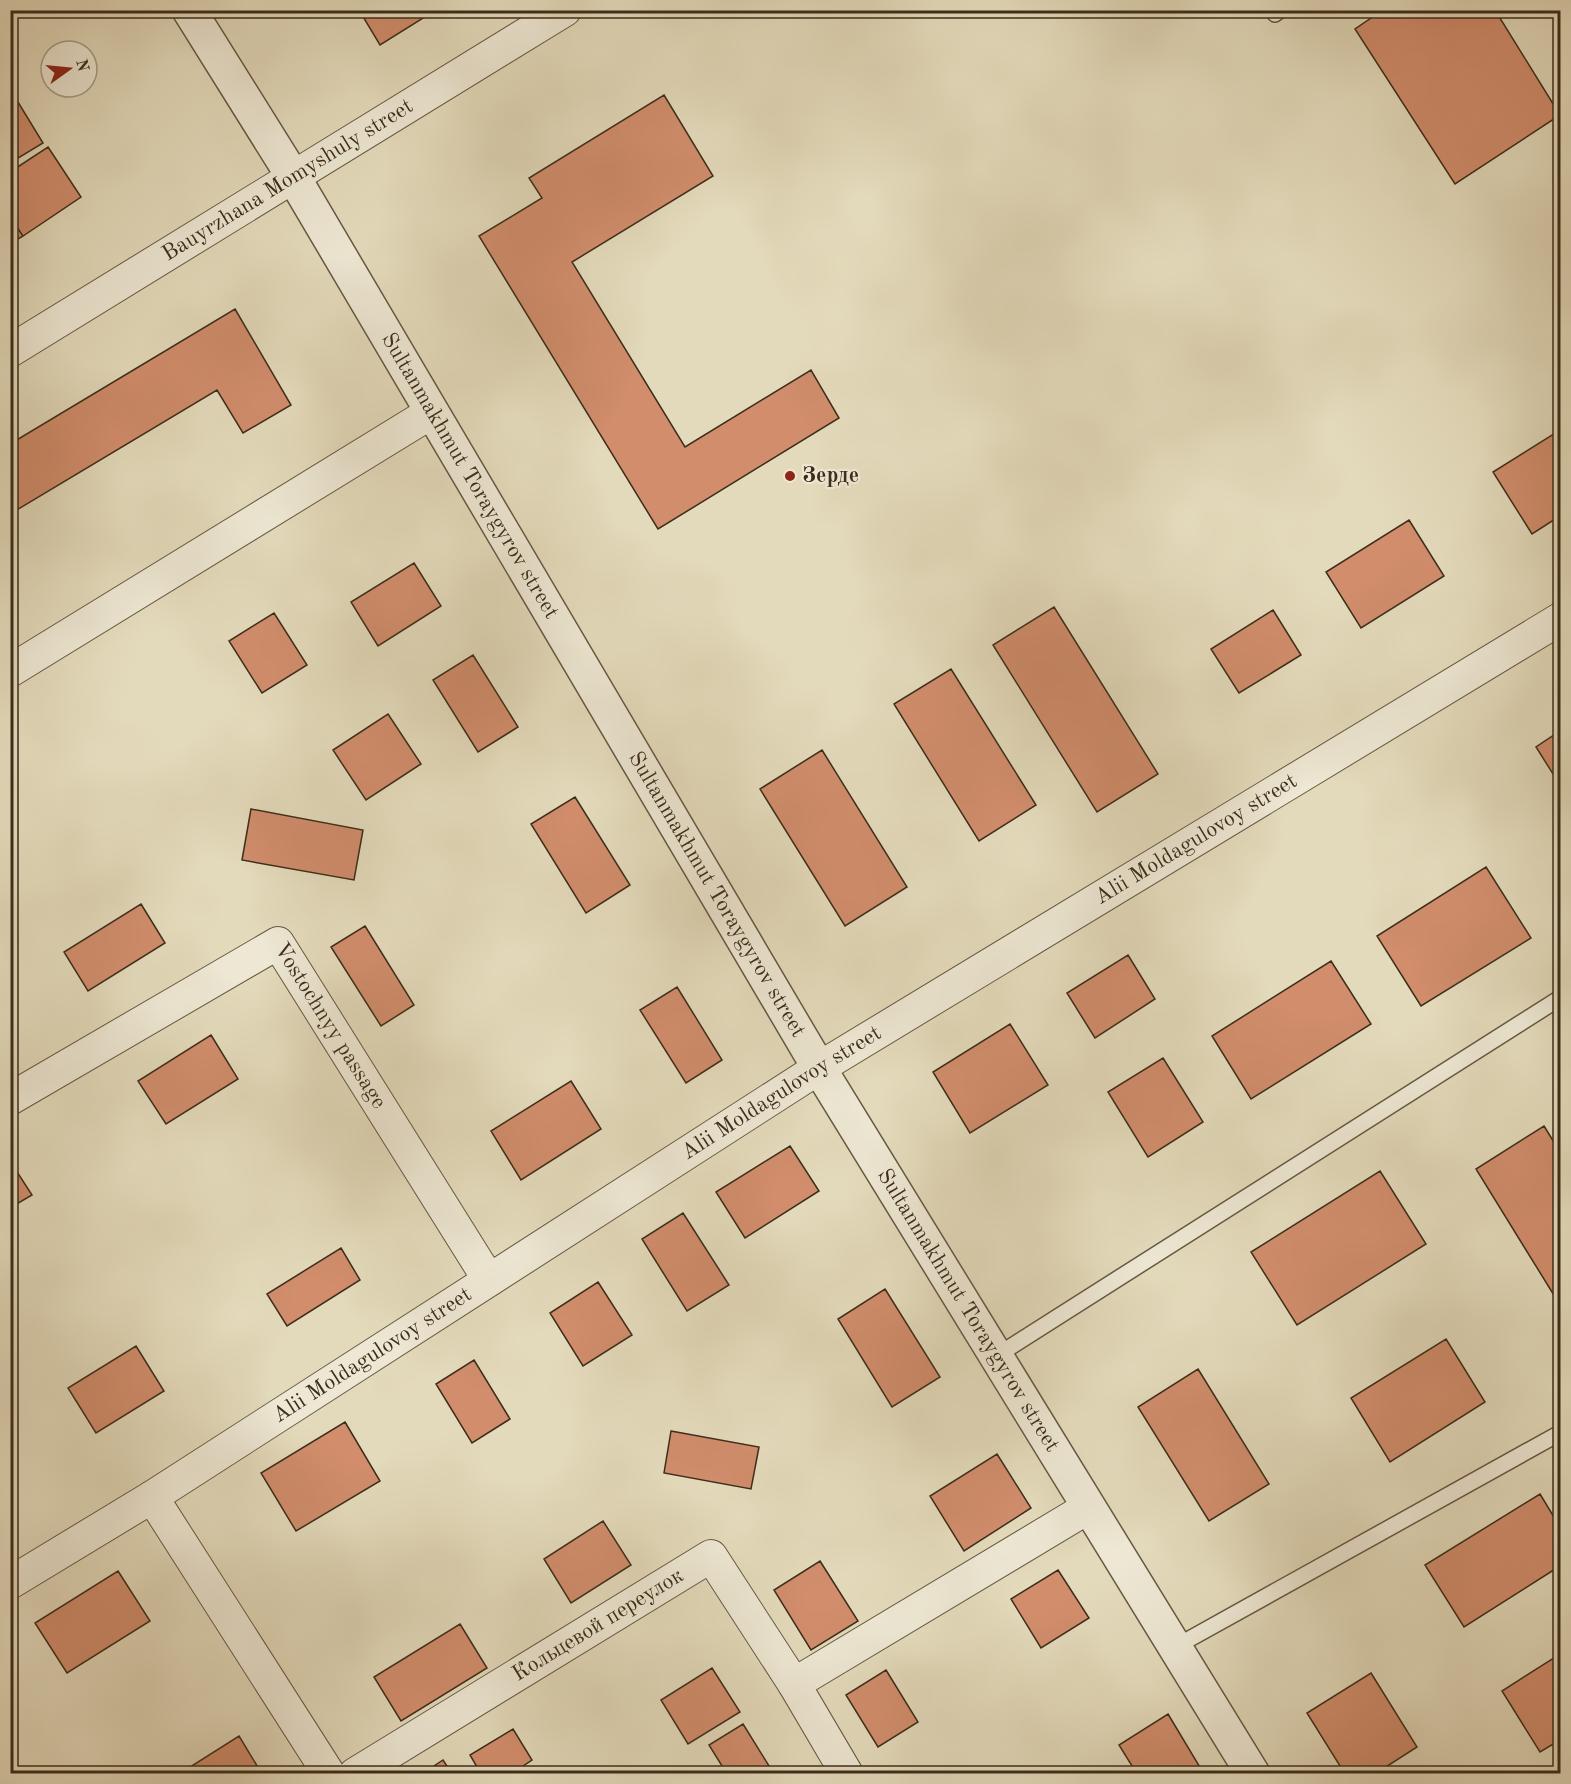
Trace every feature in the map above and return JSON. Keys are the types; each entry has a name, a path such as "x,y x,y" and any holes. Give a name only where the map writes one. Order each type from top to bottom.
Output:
{"street":[{"name":"Sultanmakhmut Toraygyrov street","path":"189,10 294,177 819,1068 1253,1773"},
{"name":"Bauyrzhana Momyshuly street","path":"10,351 566,10"},
{"path":"10,671 432,412"},
{"name":"Alii Moldagulovoy street","path":"10,1583 152,1497 819,1068 1559,622"},
{"name":"Vostochnyy passage","path":"10,1099 278,943 489,1280"},
{"path":"152,1497 329,1773"},
{"path":"794,1684 1089,1507"},
{"name":"Кольцевой переулок","path":"355,1773 711,1556 794,1684 847,1773"}],"lane":[{"path":"996,1356 1560,998"},
{"path":"1175,1647 1560,1433"}],"building":[{"path":"359,10 436,10 380,45"},
{"path":"1383,10 1495,10 1560,115 1455,184 1355,29"},
{"path":"10,89 43,143 10,163"},
{"path":"664,95 713,176 572,262 685,447 811,370 839,418 658,529 479,236 542,198 529,178"},
{"path":"48,147 81,197 23,236 10,217 10,172"},
{"path":"10,217 23,236 10,244"},
{"path":"235,309 291,405 243,433 217,390 10,514 10,444"},
{"path":"1560,430 1560,516 1532,534 1493,472"},
{"path":"1409,520 1444,576 1361,628 1326,572"},
{"path":"414,563 441,606 378,646 351,602"},
{"path":"1054,607 1158,774 1097,812 993,645"},
{"path":"1273,610 1301,655 1239,693 1211,649"},
{"path":"274,613 307,665 262,693 229,641"},
{"path":"473,655 518,727 478,752 433,680"},
{"path":"951,669 1036,805 979,841 894,704"},
{"path":"388,714 421,764 366,800 333,750"},
{"path":"1560,731 1560,785 1536,747"},
{"path":"822,750 907,887 845,926 760,789"},
{"path":"575,797 630,885 586,913 531,824"},
{"path":"251,809 363,830 354,880 242,860"},
{"path":"1486,867 1531,938 1421,1006 1377,936"},
{"path":"141,904 165,943 88,991 64,952"},
{"path":"365,926 414,1005 381,1026 331,947"},
{"path":"1128,955 1155,999 1095,1038 1067,993"},
{"path":"1331,961 1371,1024 1251,1099 1212,1036"},
{"path":"677,987 722,1060 686,1083 640,1010"},
{"path":"1010,1024 1048,1085 970,1133 933,1072"},
{"path":"211,1035 238,1079 166,1124 138,1081"},
{"path":"1163,1058 1203,1122 1148,1157 1108,1092"},
{"path":"571,1081 601,1129 521,1180 491,1131"},
{"path":"1544,1126 1560,1152 1560,1305 1476,1169"},
{"path":"790,1146 819,1191 745,1238 716,1192"},
{"path":"10,1161 32,1195 10,1208"},
{"path":"1380,1171 1426,1244 1297,1325 1251,1252"},
{"path":"683,1213 729,1285 687,1311 642,1239"},
{"path":"341,1248 360,1280 287,1326 267,1294"},
{"path":"598,1282 632,1335 583,1366 550,1313"},
{"path":"885,1289 940,1377 892,1407 838,1319"},
{"path":"1446,1339 1485,1402 1390,1462 1351,1398"},
{"path":"136,1346 164,1391 96,1433 68,1388"},
{"path":"474,1360 510,1419 472,1443 436,1384"},
{"path":"1198,1369 1269,1484 1209,1521 1138,1407"},
{"path":"345,1422 380,1481 296,1531 261,1473"},
{"path":"671,1431 759,1447 751,1489 664,1473"},
{"path":"997,1454 1031,1508 964,1551 930,1496"},
{"path":"1540,1494 1560,1527 1560,1566 1464,1627 1425,1565"},
{"path":"603,1521 631,1565 571,1603 544,1559"},
{"path":"820,1561 858,1621 811,1650 774,1590"},
{"path":"1058,1570 1089,1618 1041,1648 1011,1599"},
{"path":"118,1571 150,1621 67,1673 35,1623"},
{"path":"460,1624 487,1668 401,1721 374,1677"},
{"path":"1560,1654 1560,1740 1540,1752 1502,1691"},
{"path":"712,1668 740,1712 688,1744 661,1700"},
{"path":"886,1670 918,1722 878,1747 846,1695"},
{"path":"1371,1673 1417,1747 1375,1774 1345,1774 1307,1713"},
{"path":"1168,1714 1204,1774 1137,1774 1119,1745"},
{"path":"743,1724 774,1774 727,1774 709,1745"},
{"path":"513,1729 532,1760 511,1774 481,1774 470,1755"},
{"path":"239,1736 262,1774 179,1774"},
{"path":"443,1760 452,1774 422,1774"}],"place":[{"name":"Зерде","path":"790,476"}]}
